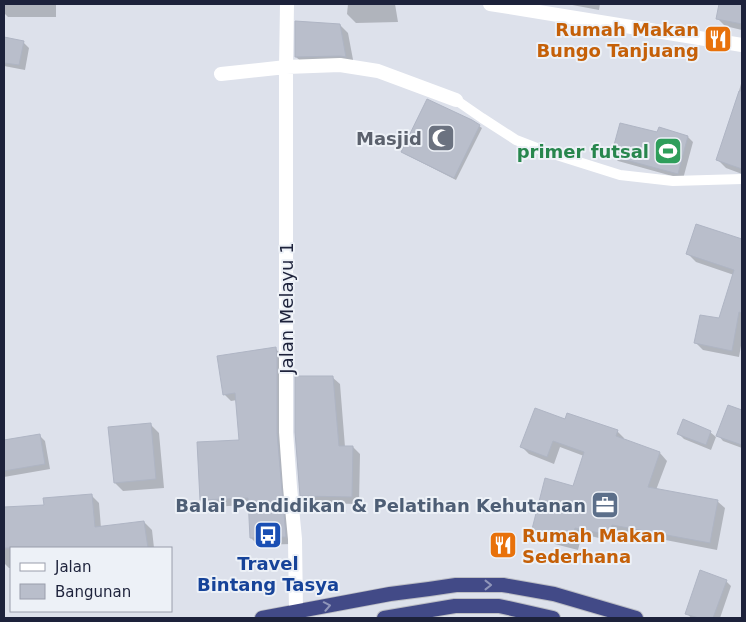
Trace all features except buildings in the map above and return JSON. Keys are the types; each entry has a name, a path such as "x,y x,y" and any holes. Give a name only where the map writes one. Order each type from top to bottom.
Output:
{"highway":[{"path":"262,618 390,594 456,585 503,585 554,594 636,618"},
{"path":"384,618 455,606 499,606 553,618"}],"street":[{"name":"Jalan Melayu 1","path":"287,4 286,432 295,539 296,612"},
{"path":"490,4 742,45"},
{"path":"221,74 286,67 340,65 378,71 456,100"}],"lane":[{"path":"456,100 516,140 546,152 620,174 673,181 742,179"}],"place":[{"name":"Rumah Makan Bungo Tanjuang","path":"718,39"},
{"name":"Masjid","path":"441,138"},
{"name":"primer futsal","path":"668,151"},
{"name":"Balai Pendidikan & Pelatihan Kehutanan","path":"605,505"},
{"name":"Travel Bintang Tasya","path":"268,535"},
{"name":"Rumah Makan Sederhana","path":"503,545"}]}
